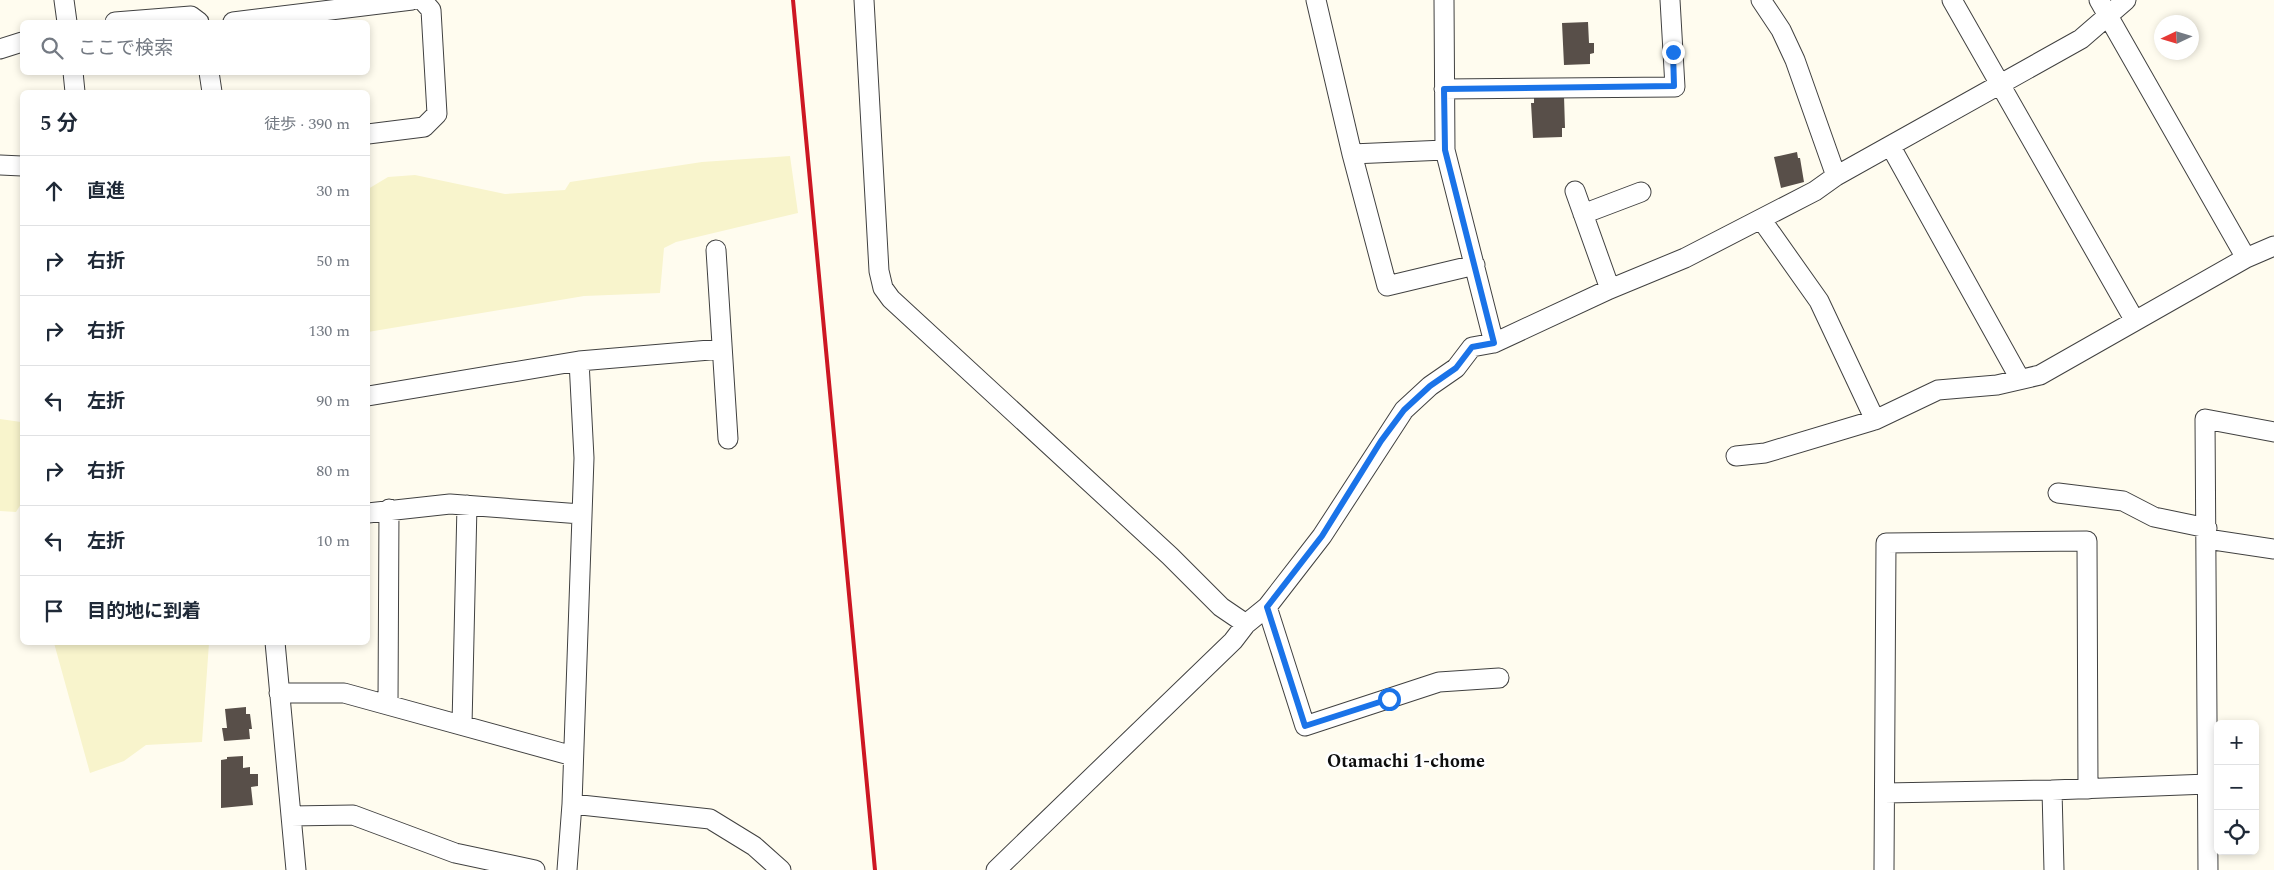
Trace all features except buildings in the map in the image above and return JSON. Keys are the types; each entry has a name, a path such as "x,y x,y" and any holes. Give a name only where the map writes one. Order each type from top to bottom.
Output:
{"street":[{"path":"64,0 67,20"},
{"path":"248,20 412,0"},
{"path":"370,134 424,128 437,114 431,10 422,0"},
{"path":"864,0 879,271 882,288 891,299 1170,556 1221,607 1246,624"},
{"path":"1316,0 1352,154 1387,286 1475,266"},
{"path":"1444,0 1445,150 1494,343"},
{"path":"1444,89 1674,86 1670,0"},
{"path":"1761,0 1782,30 1795,60 1836,176"},
{"path":"1952,0 2135,321"},
{"path":"2099,0 2246,258"},
{"path":"996,870 1234,641 1246,624 1267,607 1322,536 1377,448 1404,410 1430,386 1456,368 1472,347 1494,343 1610,289 1685,258 1815,191 1836,176 1891,147 2081,39 2109,17 2126,0"},
{"path":"140,20 191,16 196,20"},
{"path":"0,49 20,43"},
{"path":"73,75 75,90"},
{"path":"210,75 212,90"},
{"path":"1891,147 2020,379"},
{"path":"1352,154 1445,150"},
{"path":"0,165 20,166"},
{"path":"1575,191 1610,289"},
{"path":"1583,214 1641,192"},
{"path":"1761,219 1819,301 1874,420"},
{"path":"1736,456 1765,453 1874,420 1938,390 1997,385 2040,375 2246,258 2274,246"},
{"path":"716,250 728,439"},
{"path":"370,396 579,361 722,349"},
{"path":"567,870 572,804 584,458 579,361"},
{"path":"2208,870 2205,419 2274,432"},
{"path":"2058,493 2123,501 2154,517 2207,534 2274,549"},
{"path":"370,513 389,509 450,504 581,514"},
{"path":"462,725 467,505"},
{"path":"388,703 389,509"},
{"path":"1884,870 1886,543 2087,540 2088,789"},
{"path":"1267,607 1305,726 1439,682 1499,678"},
{"path":"275,645 296,870"},
{"path":"279,693 344,693 388,703 573,756"},
{"path":"1885,793 2088,789 2208,784"},
{"path":"2052,790 2054,870"},
{"path":"572,804 710,819 754,846 781,870"},
{"path":"291,816 353,815 453,861 535,870"}],"shaded area":[{"path":"790,156 798,213 676,242 664,248 660,293 584,296 370,332 370,188 388,177 415,175 505,194 565,190 570,182 702,162"},
{"path":"0,419 20,422 20,506 16,512 0,511"},
{"path":"55,645 209,645 202,742 146,745 124,761 90,773"}],"railway":[{"path":"793,0 875,870"}],"district":[{"name":"Otamachi 1-chome","path":"1406,761"}],"route":[{"path":"1389,699 1305,726 1267,607 1322,536 1358,476 1404,410 1430,386 1456,368 1472,347 1494,343 1445,150 1444,89 1674,86 1673,52"}]}
